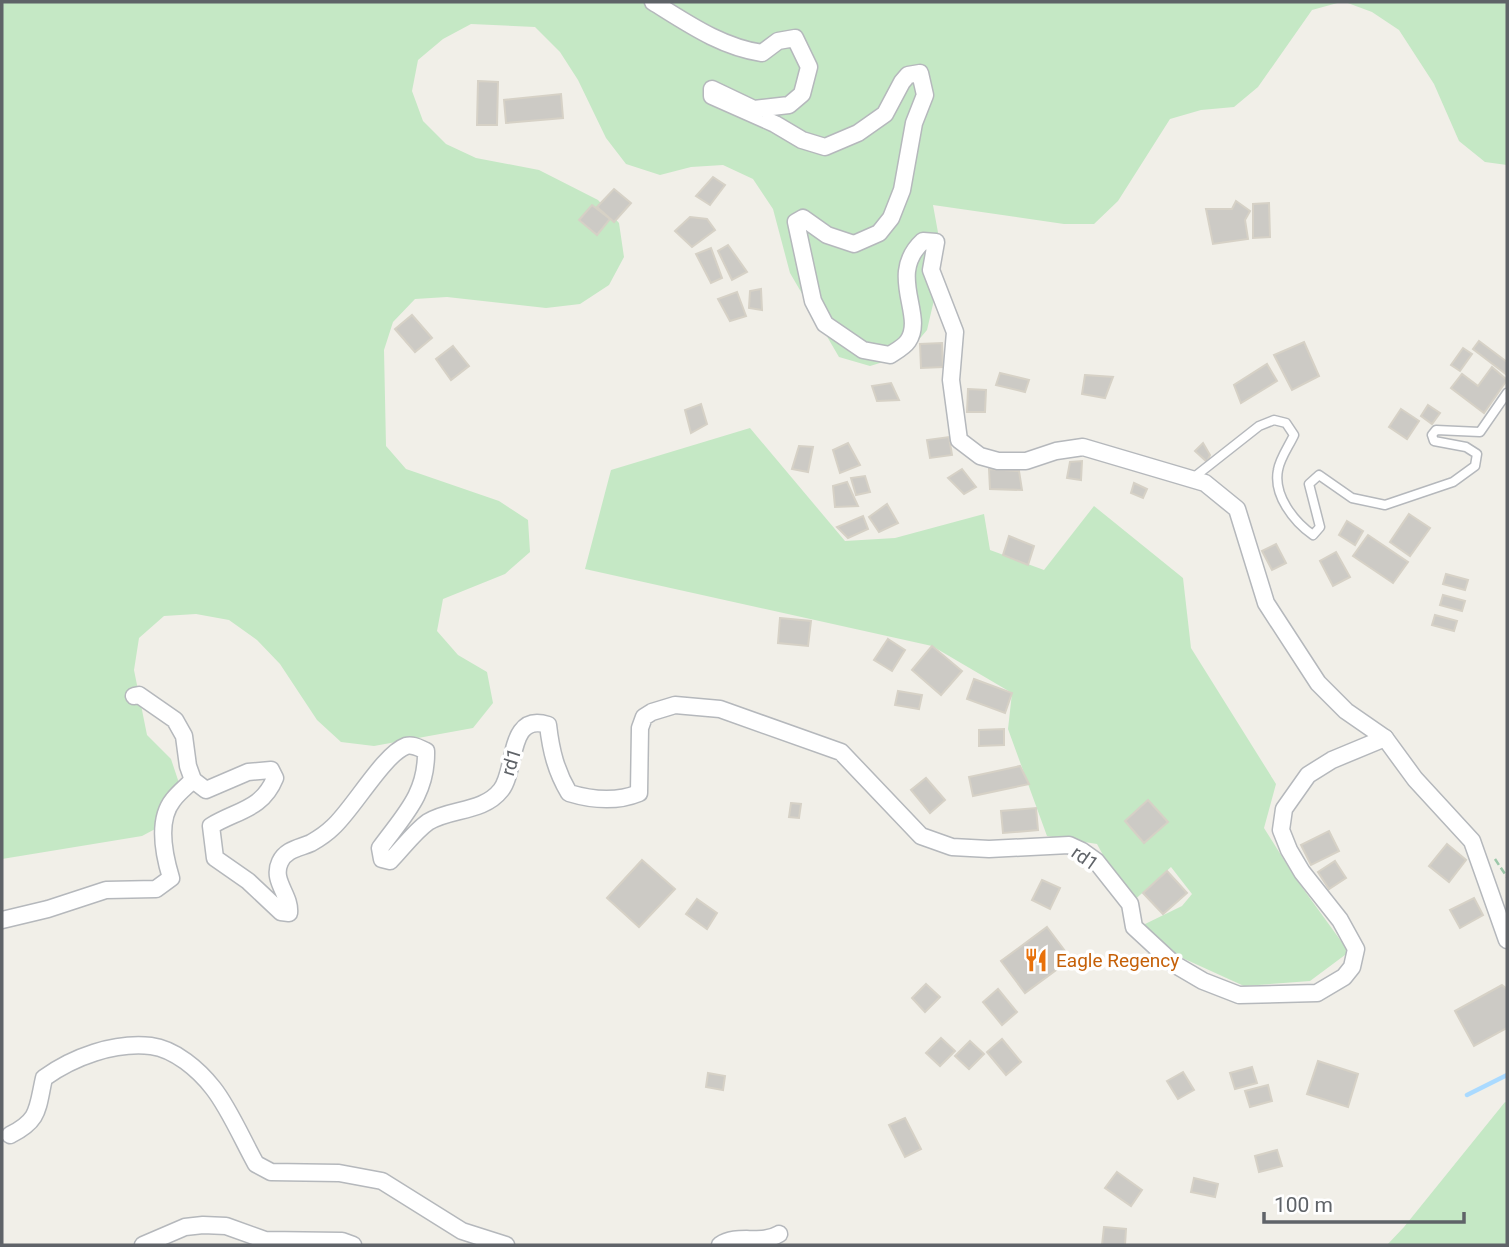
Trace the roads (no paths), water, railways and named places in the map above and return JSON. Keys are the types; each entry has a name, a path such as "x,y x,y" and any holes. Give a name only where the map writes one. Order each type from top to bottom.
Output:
{"street":[{"path":"653,2 703,33 746,51 762,53 778,41 795,38 809,67 802,94 789,105 754,109 712,89 712,96 775,124 802,141 825,147 858,133 885,114 908,75 920,74 925,95 914,123 902,190 891,218 879,233 854,244 827,235 803,218 796,222 813,301 825,324 863,350 890,355 907,344 914,329 905,278 914,249 923,241 936,242 931,271 955,332 951,380 959,440 980,456 998,461 1026,461 1056,451 1083,447 1205,483 1237,509 1266,603 1318,682 1346,711 1385,738 1415,779 1472,841 1507,940"},
{"path":"2,920 48,909 106,890 156,889 171,878 166,864 163,818 172,801 193,780 184,736 175,720 139,695 134,696"},
{"name":"rd1","path":"193,780 206,790 248,772 271,770 275,778 271,790 255,806 211,826 211,841 215,858 248,881 281,912 289,913 290,903 278,879 277,867 284,854 312,842 333,827 385,765 404,747 414,745 426,751 424,782 406,816 380,848 382,859 390,861 429,821 466,811 486,802 502,789 520,731 528,724 539,722 548,725 550,748 558,775 569,793 587,798 626,799 639,793 640,728 644,717 675,705 720,709 841,751 920,836 952,847 989,849 1069,845 1082,851 1096,861 1130,904 1134,927 1174,964 1203,981 1239,995 1317,993 1344,977 1352,967 1356,949 1340,920 1302,872 1289,850 1281,830 1284,809 1308,775 1332,760 1385,738"},
{"path":"10,1135 29,1125 37,1109 44,1078 58,1068 107,1048 153,1046 182,1058 214,1089 256,1164 263,1169 271,1172 339,1173 382,1181 462,1231 506,1245"},
{"path":"143,1245 185,1227 203,1225 226,1226 265,1240 342,1241 353,1245"},
{"path":"720,1245 742,1239 770,1240 779,1234"}],"lane":[{"path":"1191,480 1259,426 1274,420 1286,423 1294,435 1278,470 1278,491 1300,526 1313,535 1320,527 1309,484 1318,475 1352,498 1385,505 1453,482 1475,466 1477,454 1466,446 1434,441 1432,435 1436,430 1480,432 1507,393"}],"waterway":[{"path":"1467,1095 1507,1075"}],"place":[{"name":"Eagle Regency","path":"1036,960"}]}
